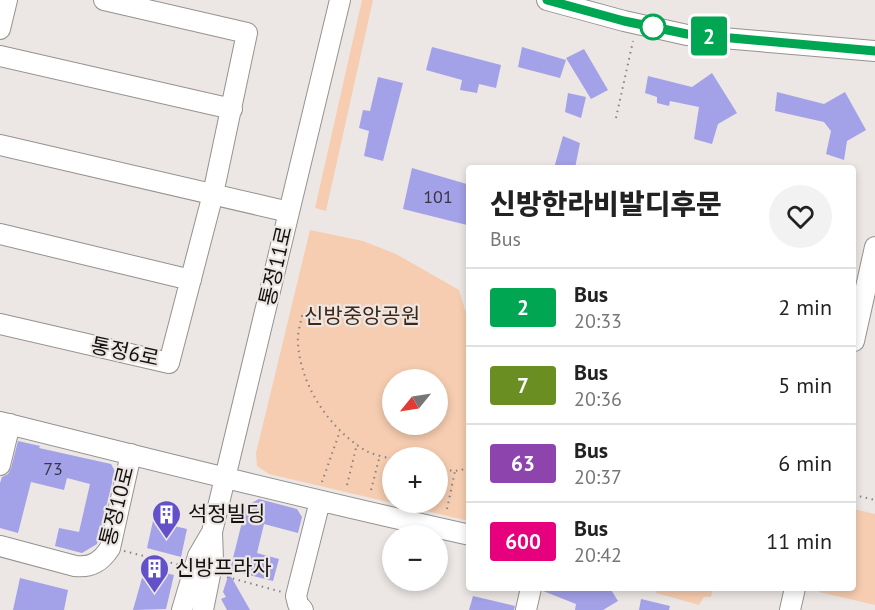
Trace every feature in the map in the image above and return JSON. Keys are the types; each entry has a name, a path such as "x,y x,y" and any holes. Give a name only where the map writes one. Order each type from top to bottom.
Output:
{"street":[{"path":"0,29 7,0"},
{"name":"통정6로","path":"0,324 169,363 213,194 247,33 104,0"},
{"name":"통정11로","path":"202,570 198,556 212,532 340,0"},
{"path":"547,0 624,21 687,34 875,51"},
{"path":"0,56 232,109"},
{"path":"0,145 289,212"},
{"path":"0,234 190,280"},
{"path":"856,334 874,259"},
{"path":"0,465 5,423"},
{"name":"통정10로","path":"5,423 225,476 321,491 466,534"},
{"name":"통정10로","path":"0,546 84,567 103,558 110,548 130,454"},
{"path":"300,603 321,491"},
{"path":"182,610 202,570"},
{"path":"202,570 203,610"},
{"path":"526,610 530,591"},
{"path":"790,610 794,591"}],"path":[{"path":"616,118 633,41"},
{"path":"332,323 302,316 298,345 307,381 317,404 340,429 367,451 380,455 371,490"},
{"path":"321,491 340,429"},
{"path":"347,485 358,443"},
{"path":"448,470 466,469"},
{"path":"448,504 455,471"},
{"path":"856,495 875,500"},
{"path":"110,548 202,570 300,603"}],"green space":[{"path":"362,0 373,0 326,211 315,208"},
{"name":"신방중앙공원","path":"310,230 363,241 396,254 459,290 466,313 466,520 435,513 448,513 448,447 382,447 382,501 269,474 257,466 256,453"},
{"path":"856,509 875,514 875,605 819,592 856,591"},
{"path":"656,591 712,591 711,597 704,597 699,605 656,593"}],"building":[{"path":"432,47 501,65 496,88 479,84 477,93 460,90 462,80 426,70"},
{"path":"522,47 566,60 560,78 518,67"},
{"path":"584,49 608,90 591,99 566,58"},
{"path":"712,73 737,113 718,124 712,144 694,139 699,107 670,101 669,106 657,103 657,97 645,93 648,76 692,87"},
{"path":"378,77 403,83 383,161 364,156 369,131 359,128 363,110 370,111"},
{"path":"777,92 824,104 845,92 866,130 847,141 844,160 826,154 831,131 824,122 775,111"},
{"path":"568,93 586,97 581,118 565,112"},
{"path":"563,136 580,143 576,165 555,165"},
{"path":"412,168 466,184 466,225 403,209"},
{"path":"18,441 111,464 115,471 97,544 82,553 55,546 59,528 79,532 90,484 67,478 64,490 31,482 18,533 0,528 0,483 2,477 8,474 11,468"},
{"path":"259,499 297,509 302,517 298,533 264,524 257,553 279,559 273,581 230,570 246,506"},
{"name":"석정빌딩","path":"153,521 187,529 181,557 147,548"},
{"name":"신방프라자","path":"148,569 174,575 166,609 133,610 142,578 145,579"},
{"path":"229,573 250,610 227,610 221,599 226,597 223,592"},
{"path":"20,578 68,590 64,610 13,610"},
{"path":"543,591 612,591 618,601 603,610 575,610 576,604"},
{"path":"473,596 515,606 514,610 469,610"},
{"path":"641,599 670,606 669,610 639,610"}],"bus line":[{"name":"2","path":"547,0 624,21 687,34 875,51"}],"place":[{"name":"석정빌딩","path":"167,540"},
{"name":"신방프라자","path":"154,594"}]}
